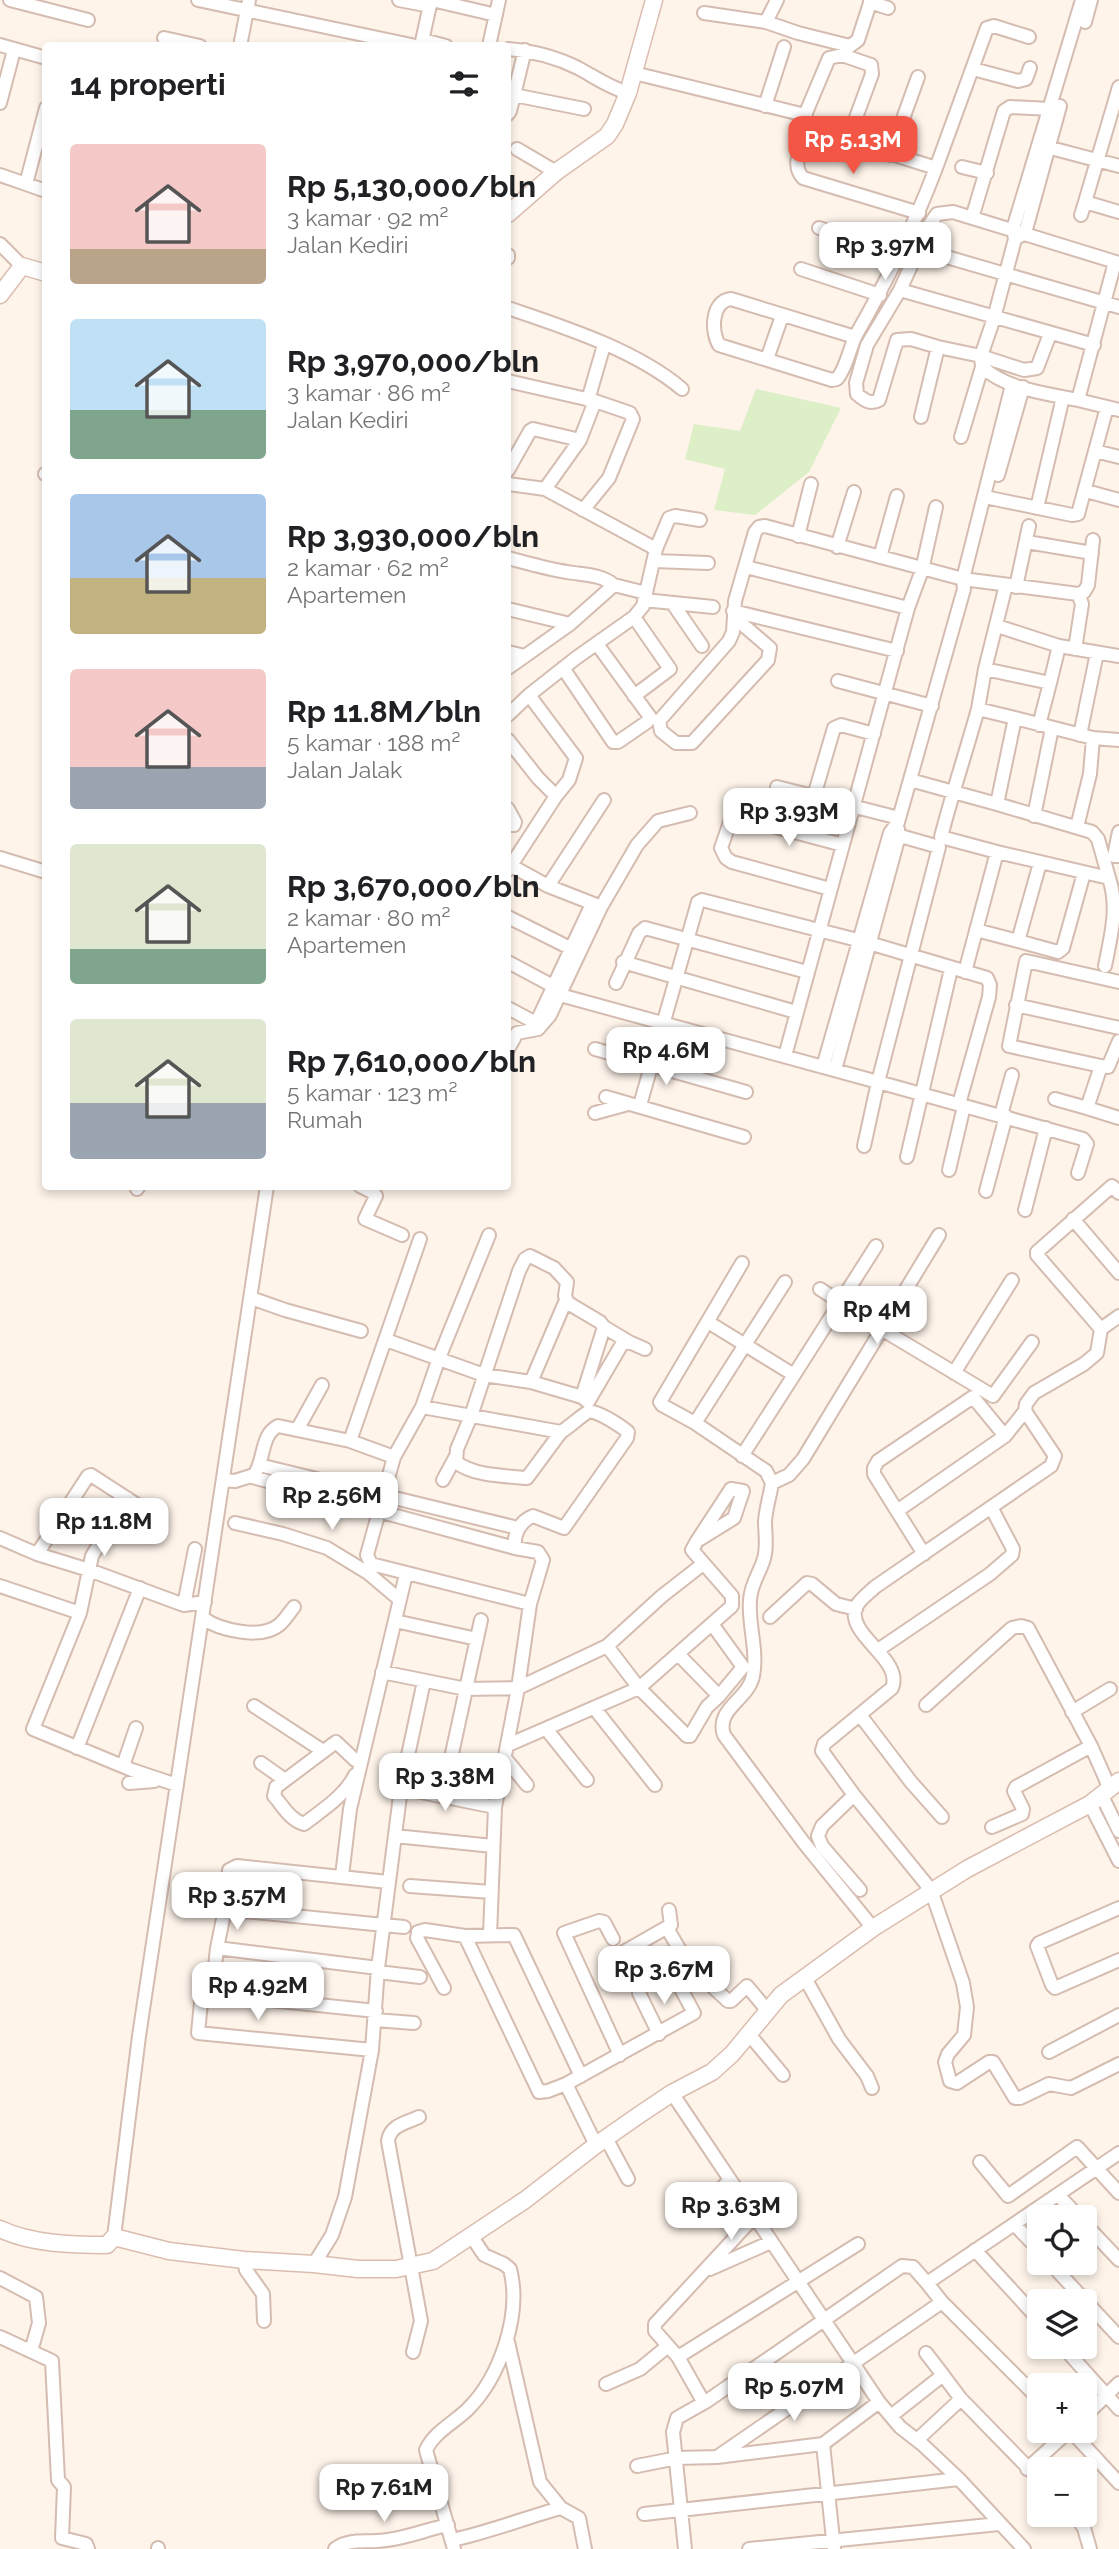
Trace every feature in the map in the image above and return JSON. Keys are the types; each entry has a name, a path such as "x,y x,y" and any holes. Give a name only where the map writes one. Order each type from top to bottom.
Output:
{"street":[{"path":"10,0 88,20"},
{"path":"198,0 248,5 411,42"},
{"path":"399,0 431,2 496,15"},
{"path":"490,42 499,0"},
{"path":"511,211 556,172 607,136 628,93 654,0"},
{"path":"766,22 777,0"},
{"path":"1044,146 1051,109 1082,9 1091,0"},
{"path":"704,12 766,22 850,46 858,40 871,1 888,8"},
{"path":"421,42 431,2"},
{"path":"241,42 248,5"},
{"path":"961,438 1004,273 1044,146 1082,9"},
{"path":"855,337 731,299 725,299 714,320 719,345 834,380 840,375 855,337 880,295 919,213 987,28 994,26 1028,37"},
{"path":"164,38 182,42"},
{"path":"0,46 42,57"},
{"path":"765,106 784,47"},
{"path":"511,49 525,50 564,61 611,88 628,93"},
{"path":"0,103 14,50"},
{"path":"511,104 525,50"},
{"path":"847,142 872,74 871,65 835,55 829,58 805,115 811,128 847,142 936,168"},
{"path":"973,69 1018,81 1026,79 1030,68"},
{"path":"634,73 805,115"},
{"path":"890,155 918,77"},
{"path":"1119,87 1083,209 1119,212"},
{"path":"514,95 584,110"},
{"path":"972,218 1006,108 1051,109"},
{"path":"26,184 42,123"},
{"path":"811,128 796,164 797,172 803,178 919,213"},
{"path":"1044,146 1119,166"},
{"path":"517,149 556,172"},
{"path":"962,167 986,173"},
{"path":"0,175 42,190"},
{"path":"1050,334 1037,368 1032,370 981,362 911,339 897,340 879,400 868,402 857,394 856,383 863,355 900,290 930,224 937,214 954,212 1117,263 1079,400"},
{"path":"819,228 898,254"},
{"path":"0,244 22,266 42,272"},
{"path":"919,249 1119,307"},
{"path":"0,295 22,266"},
{"path":"802,269 880,295"},
{"path":"900,290 1094,345"},
{"path":"511,309 567,328 604,345 653,368 682,389"},
{"path":"767,359 782,316"},
{"path":"545,489 580,440 604,345"},
{"path":"921,417 938,347"},
{"path":"981,362 999,381 1113,409 1095,452 1078,514 987,504"},
{"path":"511,382 630,413 633,419 609,478 583,510"},
{"path":"829,1068 966,583 1017,386"},
{"path":"1037,508 1063,397"},
{"path":"511,465 533,429 580,440"},
{"path":"1095,452 1119,457"},
{"path":"511,484 545,489 655,555 708,563"},
{"path":"798,536 811,484"},
{"path":"1086,491 1119,500"},
{"path":"837,547 854,492"},
{"path":"880,557 897,496"},
{"path":"785,1056 908,607 922,570 936,508"},
{"path":"511,712 529,695 634,617 643,606 655,555 669,518 675,516 700,520"},
{"path":"734,615 770,648 771,654 692,743 676,743 661,731 659,721 729,640 734,615 755,532 759,527 765,526 880,557 966,583 1078,594 1084,592 1088,585 1093,547 1027,542"},
{"path":"864,1146 940,842 978,709 985,669 1030,526"},
{"path":"511,560 595,576 645,597 673,604 713,607"},
{"path":"746,567 908,607"},
{"path":"511,666 570,624 614,585"},
{"path":"1075,649 1082,604 1078,594"},
{"path":"673,604 702,646"},
{"path":"511,610 570,624"},
{"path":"734,615 897,652"},
{"path":"634,617 670,669 634,696"},
{"path":"997,626 1059,646 1119,656"},
{"path":"564,668 614,742 647,722 650,717 597,644"},
{"path":"1034,816 1051,683 1059,646"},
{"path":"511,653 525,656"},
{"path":"1080,735 1097,653"},
{"path":"985,669 1051,683"},
{"path":"838,681 932,706"},
{"path":"511,862 569,780 576,758 529,695"},
{"path":"978,709 1093,738 1119,740"},
{"path":"997,804 1015,718"},
{"path":"814,796 834,728 841,725 874,734"},
{"path":"1077,827 1090,774 1093,738"},
{"path":"511,744 556,796"},
{"path":"910,780 1092,832 1098,839 1116,900 1105,966"},
{"path":"777,787 853,807 896,828 940,842 1109,878"},
{"path":"548,886 604,800"},
{"path":"557,990 570,948 637,845 658,821 690,813"},
{"path":"830,889 733,862 726,858 721,848 731,819 738,817 843,845"},
{"path":"511,825 527,839"},
{"path":"1119,832 1114,856 1119,856"},
{"path":"965,972 997,852"},
{"path":"0,858 42,871"},
{"path":"1018,941 1040,863"},
{"path":"511,868 548,886 597,905"},
{"path":"976,930 1062,951 1084,873"},
{"path":"635,1104 651,1066 685,939 698,902 702,900 911,955 987,978 990,985 989,998 949,1170"},
{"path":"511,1044 517,1033 543,1025 597,905"},
{"path":"511,918 570,948"},
{"path":"616,983 641,929 645,928 807,972"},
{"path":"1110,940 1119,953"},
{"path":"1119,982 1026,961 1009,1046 1108,1067 1119,1041"},
{"path":"624,962 796,1012"},
{"path":"511,964 557,990 663,1023 1004,1115 1086,1141 1078,1172"},
{"path":"907,1157 951,969"},
{"path":"1016,1005 1119,1028"},
{"path":"511,1010 534,1026"},
{"path":"596,1049 746,1092"},
{"path":"1087,1108 1101,1066"},
{"path":"986,1191 1012,1075"},
{"path":"606,1097 744,1137"},
{"path":"1055,1099 1119,1118"},
{"path":"595,1113 635,1104"},
{"path":"1025,1210 1046,1128"},
{"path":"1101,1329 1037,1255 1038,1248 1117,1184"},
{"path":"111,2241 139,2036 266,1190"},
{"path":"368,1190 376,1196 365,1219 402,1235"},
{"path":"1073,1219 1119,1273"},
{"path":"489,1235 422,1407 394,1457 368,1555 371,1564 530,1604"},
{"path":"772,1483 784,1479 803,1459 939,1235"},
{"path":"350,1441 421,1239"},
{"path":"742,1457 876,1246"},
{"path":"443,1480 456,1456 519,1271 527,1257 545,1263 565,1278 566,1300 531,1382"},
{"path":"742,1263 661,1396 660,1402 766,1471 772,1483 765,1525 765,1557 755,1577 750,1602 753,1677 746,1691 723,1718 722,1729 804,1843 873,1928"},
{"path":"954,1373 1012,1280"},
{"path":"695,1423 785,1282"},
{"path":"820,1289 883,1331 993,1396 1032,1342"},
{"path":"251,1298 361,1331"},
{"path":"566,1300 604,1327 645,1349"},
{"path":"897,1511 1005,1436 1025,1411 1026,1404 1034,1393 1084,1364 1097,1353 1101,1329 1119,1316"},
{"path":"708,1322 794,1375"},
{"path":"456,1456 460,1465 468,1468 527,1478 561,1432 587,1413 604,1327"},
{"path":"386,1340 484,1375 531,1382 587,1404 629,1435 564,1528 529,1516 514,1537 515,1548"},
{"path":"587,1404 617,1350 629,1342"},
{"path":"297,1430 322,1385"},
{"path":"924,1554 874,1474 878,1461 973,1397 1005,1436"},
{"path":"422,1407 561,1432"},
{"path":"1025,1411 1055,1456 1054,1461 875,1587 856,1609 859,1629 878,1650 895,1681 892,1688 822,1748 823,1755 931,1890 963,1983 967,2007 964,2035 948,2054 945,2062 950,2081 957,2083 993,2062 1015,2098 1020,2098 1049,2084 1071,2088 1119,2064"},
{"path":"256,1471 266,1440 272,1429 278,1426 350,1441 394,1457"},
{"path":"224,1480 235,1481 256,1471 382,1496 519,1528"},
{"path":"256,1471 378,1512 538,1552 543,1560 530,1604 518,1688 495,1807 490,1936"},
{"path":"37,1554 89,1476 148,1512"},
{"path":"127,1497 96,1548 80,1613 33,1727 35,1731 77,1748 177,1785"},
{"path":"878,1650 990,1574 1012,1555 1013,1549 991,1507"},
{"path":"235,1523 327,1548 368,1573 400,1600"},
{"path":"0,1538 37,1554 184,1605 205,1602"},
{"path":"506,1752 639,1688 732,1606 732,1595 693,1553 697,1541"},
{"path":"184,1605 195,1549"},
{"path":"354,1566 368,1555"},
{"path":"382,1672 466,1689 518,1688 607,1646 703,1564"},
{"path":"358,1761 336,1742 285,1780 274,1790 274,1796 286,1812 304,1824 332,1803 351,1783 355,1773 382,1672 406,1574"},
{"path":"770,1617 807,1583 813,1584 836,1604 856,1609"},
{"path":"0,1586 80,1613"},
{"path":"77,1748 140,1588"},
{"path":"203,1618 215,1627 261,1632 279,1625 294,1607"},
{"path":"443,1795 481,1620"},
{"path":"395,1621 477,1639"},
{"path":"607,1646 639,1688 690,1736 707,1707 743,1667 712,1624"},
{"path":"926,1705 1012,1628 1028,1628 1091,1746 1119,1831"},
{"path":"678,1654 719,1696"},
{"path":"314,2264 332,2235 343,2206 372,2050 378,1970 401,1788 424,1681"},
{"path":"1072,1712 1110,1689"},
{"path":"254,1706 323,1751"},
{"path":"595,1709 655,1785"},
{"path":"860,1715 911,1782 942,1817"},
{"path":"122,1766 136,1728"},
{"path":"547,1730 587,1780"},
{"path":"992,1827 1022,1814 1023,1809 1014,1791 1016,1787 1091,1746"},
{"path":"506,1752 527,1785"},
{"path":"342,1876 358,1761"},
{"path":"261,1763 285,1780"},
{"path":"129,1783 158,1780"},
{"path":"401,1788 495,1807"},
{"path":"1105,1793 1119,1861"},
{"path":"0,2229 27,2238 90,2245 111,2241 244,2260 375,2270 411,2267 433,2261 544,2187 601,2141 672,2093 712,2072 732,2054 767,2010 873,1928 931,1890 1105,1793"},
{"path":"853,1795 822,1826 818,1836 822,1846 860,1890"},
{"path":"396,1836 493,1846"},
{"path":"212,1994 229,1870 233,1867 388,1882"},
{"path":"410,1886 491,1892"},
{"path":"1119,1908 1039,1943 1037,1949 1052,1985 1060,1987 1119,1960"},
{"path":"225,1909 404,1927"},
{"path":"633,1977 622,1956 624,1951 667,1928 672,1921 669,1910"},
{"path":"613,1939 604,1923 599,1921 564,1933 620,2055"},
{"path":"667,1928 688,1964 728,2001 747,1986 767,2010"},
{"path":"444,1988 416,1938 418,1932 425,1930 465,1936 514,1935 581,2076"},
{"path":"465,1936 539,2092 566,2084 694,2013 673,1974"},
{"path":"217,1948 420,1977"},
{"path":"805,1978 839,2039 867,2076 872,2088"},
{"path":"372,2050 198,2033 202,1993 414,2023"},
{"path":"639,1993 659,2034"},
{"path":"1049,2052 1119,2015"},
{"path":"748,2033 783,2075"},
{"path":"566,2084 628,2179"},
{"path":"672,2093 879,2403 900,2427 959,2479 1024,2549"},
{"path":"413,2352 421,2322 388,2141 390,2132 395,2127 419,2117"},
{"path":"980,2162 1008,2196 1073,2148 1081,2149 1119,2193"},
{"path":"927,2283 1119,2153"},
{"path":"691,2217 730,2180"},
{"path":"1058,2195 1068,2205"},
{"path":"704,2403 678,2357 655,2330 655,2324 754,2216"},
{"path":"1014,2224 1027,2238"},
{"path":"472,2237 484,2255 510,2269 513,2306 508,2342 478,2398 427,2446 426,2454 453,2544 521,2519 561,2508"},
{"path":"1097,2237 1119,2260"},
{"path":"704,2272 771,2242"},
{"path":"678,2357 859,2244"},
{"path":"975,2250 1027,2307"},
{"path":"244,2260 247,2270 263,2294 264,2320"},
{"path":"685,2549 674,2426 677,2418 704,2403 902,2266 912,2267 942,2302 1027,2387"},
{"path":"1061,2275 1119,2337"},
{"path":"0,2278 36,2297 39,2323 31,2351"},
{"path":"717,2457 942,2302"},
{"path":"0,2337 52,2361 58,2480 64,2487 62,2538 86,2544 88,2549"},
{"path":"508,2342 540,2482 561,2508 579,2518 585,2549"},
{"path":"606,2384 640,2370 668,2346"},
{"path":"926,2353 961,2399 1027,2469"},
{"path":"1074,2359 1119,2409"},
{"path":"891,2416 943,2375"},
{"path":"1097,2404 1119,2383"},
{"path":"917,2440 961,2399"},
{"path":"636,2466 677,2458 717,2457 823,2444 879,2403"},
{"path":"1041,2457 1056,2443"},
{"path":"1081,2443 1119,2483"},
{"path":"823,2444 834,2545"},
{"path":"644,2514 959,2479"},
{"path":"335,2549 340,2544 401,2539 448,2525"},
{"path":"749,2549 834,2545 999,2525"},
{"path":"1083,2527 1090,2549"}],"green space":[{"path":"756,389 841,408 809,472 755,515 714,510 725,469 685,459 694,424 740,431"}]}
